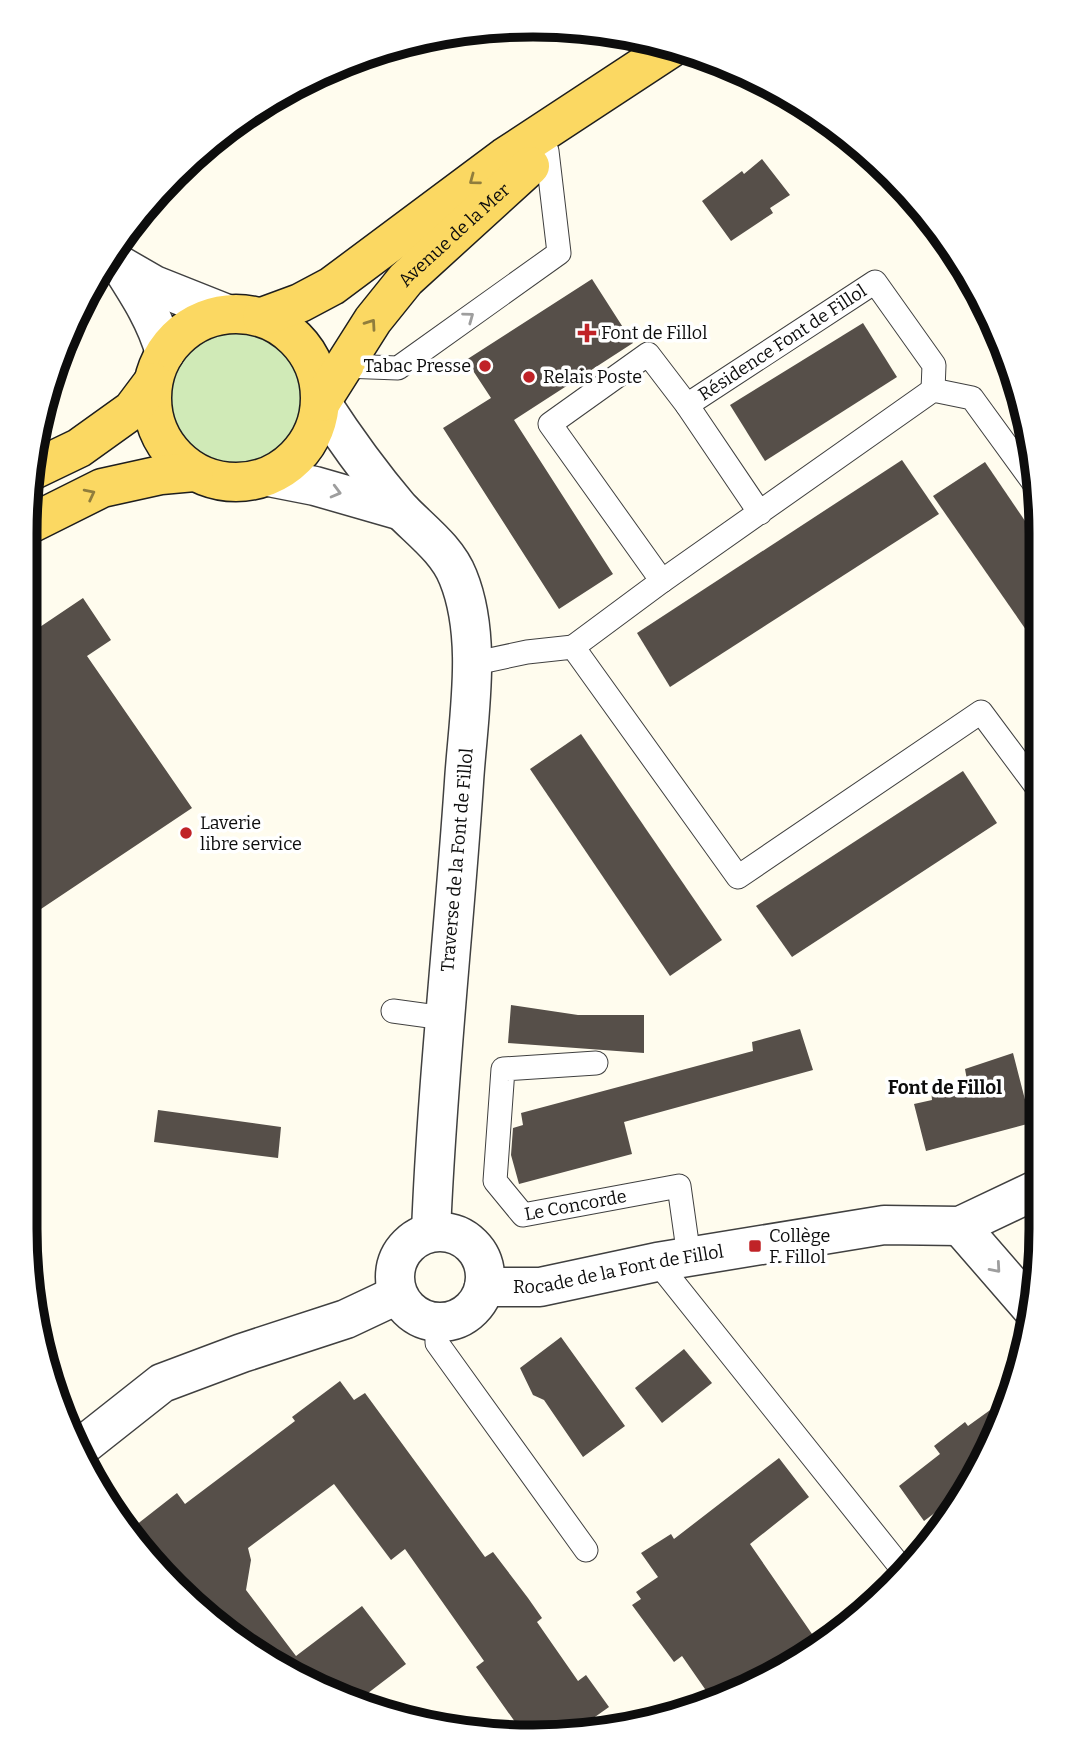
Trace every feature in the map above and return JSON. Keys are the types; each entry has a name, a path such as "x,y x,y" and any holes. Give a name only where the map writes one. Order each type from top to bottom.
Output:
{"main road":[{"name":"Avenue de la Mer","path":"244,316 300,303 332,286 505,157 662,54"},
{"name":"Avenue de la Mer","path":"321,402 373,320 407,279 612,88"},
{"path":"41,466 79,448 132,410 159,368 181,334 203,321 244,316 286,330 306,349 318,374 321,402 319,424 309,443 292,463 269,477 244,483 219,481 194,472 174,456 159,434 153,409 159,368"},
{"path":"37,521 102,488 161,475 194,472"}],"street":[{"path":"116,263 154,285 244,316"},
{"path":"116,263 148,308 159,332 159,368"},
{"name":"Traverse de la Font de Fillol","path":"321,402 367,469 402,510 430,536 458,575 470,617 471,664 460,849 444,1018 431,1232"},
{"name":"Traverse de la Font de Fillol","path":"269,477 315,486 402,510"},
{"name":"Rocade de la Font de Fillol","path":"484,1287 540,1287 673,1260 884,1226 960,1226 1029,1193"},
{"path":"960,1226 1024,1300"},
{"path":"444,1231 457,1235 477,1250 485,1271 484,1287 475,1306 464,1315 437,1323 425,1321 413,1314 397,1295 394,1282 400,1255 408,1244 431,1232 444,1231"},
{"path":"86,1443 162,1383 346,1319 397,1295"}],"lane":[{"path":"343,366 398,368 559,253 547,151"},
{"name":"Résidence Font de Fillol","path":"687,405 875,282 934,365 933,390"},
{"path":"662,581 550,425 648,354 687,405 760,513"},
{"path":"471,664 527,652 573,647 933,390 972,398 1025,471"},
{"path":"573,647 738,877 981,712 1029,777"},
{"path":"393,1011 444,1018"},
{"name":"Le Concorde","path":"596,1063 503,1069 495,1181 523,1215 679,1186 673,1260"},
{"path":"673,1260 899,1564"},
{"path":"437,1323 437,1343 586,1550"}],"green space":[{"path":"237,315 269,322 296,340 314,367 321,399 314,431 296,458 269,476 237,483 205,476 178,458 160,431 153,399 160,367 178,340 205,322"}],"building":[{"path":"762,159 790,195 770,208 773,213 731,241 702,201"},
{"path":"592,279 633,343 514,420 613,574 559,609 443,428 491,398 466,360"},
{"path":"863,323 897,377 765,461 730,405"},
{"path":"902,460 939,514 670,687 637,633"},
{"path":"985,462 1029,527 1029,634 933,496"},
{"path":"83,598 111,640 87,656 192,808 37,912 37,629"},
{"path":"581,734 722,940 670,976 530,769"},
{"path":"963,771 997,823 792,957 756,906"},
{"path":"511,1005 578,1015 644,1015 644,1053 508,1043"},
{"path":"800,1029 813,1070 624,1122 632,1154 519,1184 511,1155 513,1128 523,1125 521,1113 753,1051 752,1042"},
{"path":"1013,1053 1029,1124 926,1151 914,1104 932,1100 931,1089 967,1080 965,1069"},
{"path":"158,1110 281,1127 278,1158 154,1142"},
{"path":"561,1337 625,1426 583,1457 544,1400 533,1395 520,1368"},
{"path":"684,1349 712,1383 662,1423 635,1388"},
{"path":"340,1381 354,1400 365,1393 485,1557 493,1552 528,1598 542,1618 537,1622 578,1681 586,1675 609,1707 588,1722 517,1724 476,1667 484,1661 405,1549 391,1560 334,1484 248,1548 251,1560 246,1590 296,1656 362,1606 406,1664 365,1696 285,1659 257,1642 206,1602 182,1580 135,1526 177,1493 185,1504 295,1421 292,1417"},
{"path":"996,1406 978,1448 947,1504 924,1521 899,1486 940,1454 934,1446 965,1422 968,1426"},
{"path":"779,1458 809,1497 750,1544 815,1638 752,1674 708,1693 682,1656 674,1662 632,1605 641,1599 636,1592 658,1577 641,1553 671,1534 674,1539"}],"place":[{"name":"Font de Fillol","path":"587,333"},
{"name":"Tabac Presse","path":"485,366"},
{"name":"Relais Poste","path":"529,377"},
{"name":"Laverie libre service","path":"186,833"},
{"name":"Collège F. Fillol","path":"755,1246"}],"district":[{"name":"Font de Fillol","path":"945,1087"}]}
